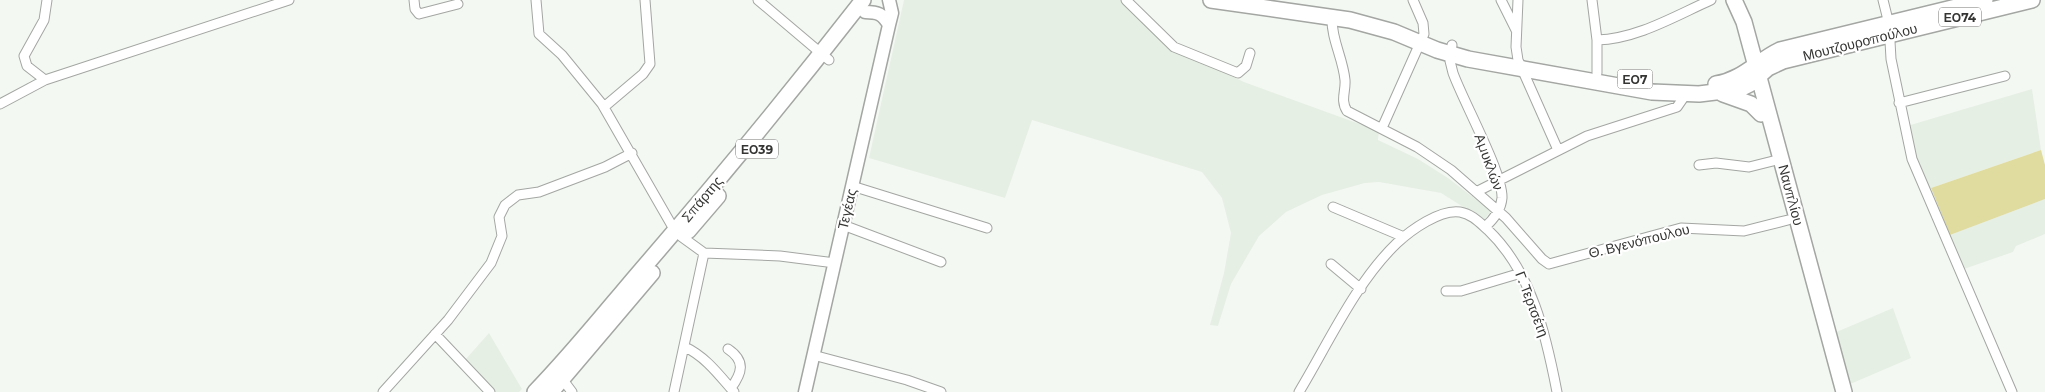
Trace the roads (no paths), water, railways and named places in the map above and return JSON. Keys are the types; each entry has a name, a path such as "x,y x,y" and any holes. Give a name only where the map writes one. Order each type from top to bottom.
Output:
{"main road":[{"name":"Τεγέας","path":"805,392 890,25 892,13 888,0"},
{"name":"ΕΟ7","path":"1211,0 1275,2 1375,16 1451,50 1652,92 1714,93 1743,88 1754,73"},
{"name":"Ναυπλίου","path":"1733,0 1742,16 1748,35 1761,114 1788,220 1836,392"},
{"name":"Ναυπλίου","path":"1733,0 1844,392"},
{"name":"Μουτζουροπούλου","path":"1754,73 1779,63 1985,0"},
{"name":"Μουτζουροπούλου","path":"1754,73 1780,50 2032,0"},
{"name":"ΕΟ7","path":"1275,2 1422,38"},
{"name":"Σπάρτης","path":"535,392 679,234 868,4"},
{"path":"868,4 882,15 890,25"},
{"path":"1748,35 1754,43 1765,51 1780,50"},
{"name":"ΕΟ7","path":"1519,65 1597,73 1654,83 1697,86 1727,82 1754,73"},
{"name":"ΕΟ7","path":"1714,93 1743,100 1761,114"},
{"name":"Σπάρτης","path":"551,392 568,386 679,234"}],"street":[{"path":"45,80 27,66 24,56 27,46 44,20 47,0"},
{"path":"0,104 45,80 289,0"},
{"path":"414,0 415,10 419,14 458,4"},
{"path":"536,0 537,26 541,37 562,55 604,107 679,234 704,253 780,256 835,263"},
{"path":"604,107 644,74 650,64 644,0"},
{"path":"758,0 825,56"},
{"path":"1126,0 1160,31 1171,44 1190,55 1238,73 1246,66 1250,53"},
{"path":"1382,128 1422,38 1423,23 1413,0"},
{"path":"1500,0 1516,30"},
{"path":"1518,0 1516,30 1519,65 1558,150"},
{"path":"1592,0 1597,40 1597,73"},
{"path":"1597,40 1615,40 1711,0"},
{"path":"1883,0 1889,29 1890,53 1909,146 1922,184 2012,392"},
{"path":"1332,16 1332,30 1345,78 1344,106 1347,111 1435,158 1498,210 1485,227"},
{"name":"Αμυκλών","path":"1451,50 1459,89 1498,181 1502,198 1498,210 1542,260 1549,264"},
{"path":"1899,103 2005,76"},
{"path":"1476,192 1592,134 1677,107 1686,94"},
{"path":"383,392 435,334 491,263 502,236 499,216 505,205 518,195 539,192 605,167 632,153"},
{"path":"1699,165 1716,163 1753,167 1773,161"},
{"path":"852,186 987,228"},
{"path":"1333,207 1404,237"},
{"name":"Γ. Τερτσέτη","path":"1299,392 1361,289 1382,259 1404,237 1437,217 1453,212 1469,214 1485,227 1504,247 1521,273 1546,341 1557,392"},
{"name":"Θ. Βγενόπουλου","path":"1549,264 1681,228 1744,231 1788,220"},
{"path":"844,225 940,262"},
{"path":"674,392 704,253"},
{"path":"1331,264 1361,289"},
{"path":"1446,291 1461,291 1521,273"},
{"path":"435,334 490,392"},
{"path":"685,347 697,352 732,390 740,375 742,365 738,356 728,349"},
{"path":"813,355 907,380 941,392"}]}
